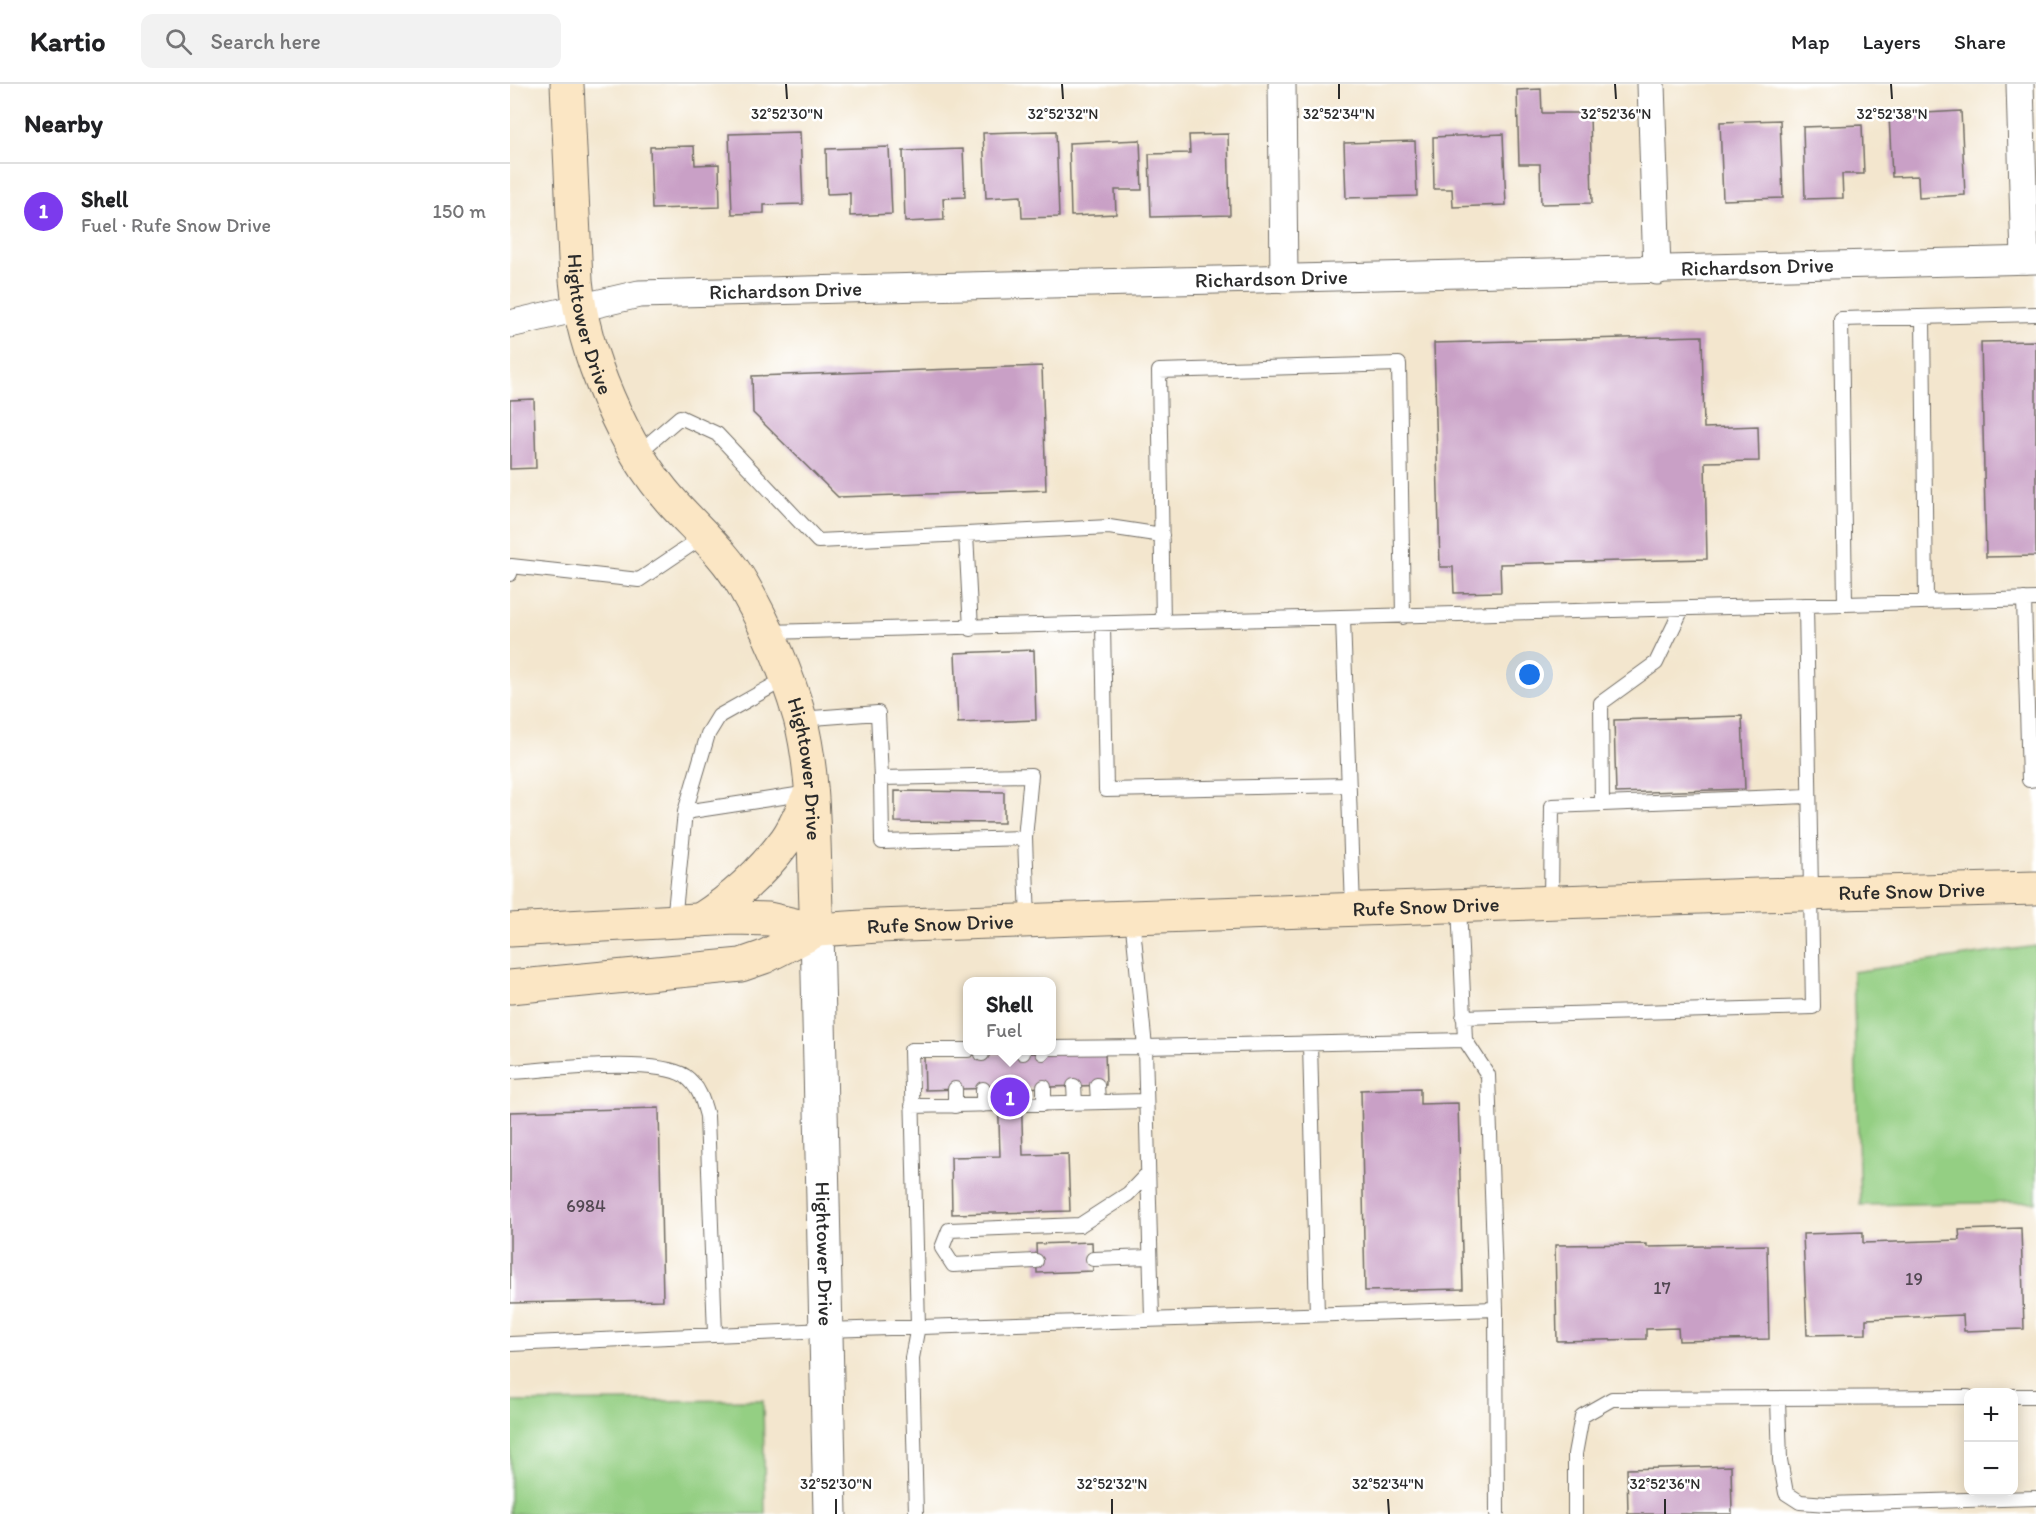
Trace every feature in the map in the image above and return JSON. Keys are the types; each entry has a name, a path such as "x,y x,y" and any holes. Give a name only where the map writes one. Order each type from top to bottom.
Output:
{"main road":[{"name":"Hightower Drive","path":"567,84 579,308 591,351 613,405 637,454 670,501 704,536 742,582 785,679 800,718 811,792 817,930"},
{"path":"687,920 727,902 765,864 787,839 811,792"},
{"name":"Rufe Snow Drive","path":"510,930 687,920 769,919 817,930 1459,905 2036,888"},
{"name":"Rufe Snow Drive","path":"510,987 741,965 764,957 817,930"}],"street":[{"path":"1282,84 1284,279"},
{"path":"1651,84 1657,271"},
{"path":"2020,84 2030,260"},
{"name":"Richardson Drive","path":"510,324 639,294 1657,271 2030,260"},
{"name":"Hightower Drive","path":"817,930 830,1514"}],"lane":[{"path":"1845,604 1841,319 2036,315"},
{"path":"1923,317 1926,602"},
{"path":"1163,623 1159,371 1399,364 1403,616"},
{"path":"637,454 680,417 717,434 818,541 1109,527 1162,535"},
{"path":"966,534 971,629"},
{"path":"510,574 511,566 639,580 704,536"},
{"path":"766,632 971,629 2030,599 2029,780 2036,779"},
{"path":"1463,1017 1813,1007 1809,894 1806,605"},
{"path":"1602,804 1601,703 1656,663 1682,609"},
{"path":"1343,618 1353,909"},
{"path":"1103,625 1106,790 1349,785"},
{"path":"687,920 685,812 708,734 719,716 785,679"},
{"path":"800,718 878,713 882,842 1025,838"},
{"path":"880,778 1031,775 1025,838 1028,921"},
{"path":"685,812 811,792"},
{"path":"1551,902 1552,806 1808,796"},
{"path":"1459,905 1465,1040 1488,1075 1496,1309 1497,1514"},
{"path":"1132,917 1145,1047 1152,1319"},
{"path":"1056,1050 1465,1040"},
{"path":"1310,1044 1317,1315"},
{"path":"916,1514 912,1358 918,1326 911,1050 958,1052"},
{"path":"510,1072 623,1066 669,1069 686,1077 700,1092 707,1116 715,1334"},
{"path":"1074,1086 1075,1103"},
{"path":"1097,1086 1098,1102"},
{"path":"1044,1087 1044,1104"},
{"path":"1024,1088 1023,1104 1146,1101"},
{"path":"955,1089 955,1106"},
{"path":"983,1089 983,1105"},
{"path":"912,1106 998,1104"},
{"path":"942,1248 949,1230 1080,1226 1128,1194 1148,1173"},
{"path":"916,1249 942,1248"},
{"path":"942,1248 953,1265 1036,1261"},
{"path":"1093,1259 1150,1257"},
{"path":"510,1344 918,1326 1496,1309"},
{"path":"2018,1396 2036,1396"},
{"path":"1575,1514 1575,1454 1582,1416 1612,1400 1964,1397"},
{"path":"1778,1399 1780,1460 1786,1493 1800,1502 1827,1504 2036,1498"}],"green space":[{"path":"2036,946 2036,1202 1860,1205 1853,972"},
{"path":"763,1400 765,1514 510,1514 510,1402"}],"building":[{"path":"1541,89 1542,113 1590,113 1592,203 1541,204 1540,164 1519,164 1517,90"},
{"path":"1961,111 1965,195 1919,198 1918,176 1892,177 1889,115"},
{"path":"1780,120 1783,198 1723,200 1720,122"},
{"path":"1862,125 1864,174 1842,174 1843,198 1805,199 1803,127"},
{"path":"1056,131 1059,217 1022,218 1021,196 986,198 983,133"},
{"path":"800,132 803,204 764,205 764,213 732,214 729,134"},
{"path":"1228,134 1230,215 1151,217 1149,154 1190,153 1189,135"},
{"path":"1503,134 1506,205 1453,207 1452,189 1434,189 1433,137"},
{"path":"1140,140 1142,190 1115,190 1116,214 1071,216 1069,143"},
{"path":"1415,141 1417,196 1346,198 1344,143"},
{"path":"694,146 695,165 719,164 720,207 652,209 650,147"},
{"path":"889,147 892,214 850,216 850,193 827,194 826,149"},
{"path":"963,149 965,197 943,198 944,220 905,222 903,151"},
{"path":"1702,336 1704,428 1758,426 1759,461 1705,462 1707,559 1500,564 1501,592 1454,593 1453,567 1440,567 1434,343"},
{"path":"2036,341 2036,556 1986,557 1981,342"},
{"path":"1042,366 1046,490 838,497 753,413 752,376"},
{"path":"534,399 536,468 510,469 510,400"},
{"path":"1034,650 1036,720 958,723 955,653"},
{"path":"1742,716 1745,789 1616,793 1614,720"},
{"path":"895,791 1004,792 1004,823 895,822"},
{"path":"1105,1051 1106,1085 1021,1088 1023,1155 1068,1154 1070,1211 952,1214 951,1157 1000,1156 998,1088 925,1090 924,1056 1056,1055 1056,1052"},
{"path":"1420,1088 1420,1104 1458,1103 1463,1289 1365,1291 1361,1090"},
{"path":"659,1108 663,1300 510,1303 510,1112"},
{"path":"2021,1228 2024,1329 1964,1331 1963,1315 1866,1319 1866,1334 1807,1335 1803,1234 1863,1232 1863,1243 1960,1240 1959,1230"},
{"path":"1092,1242 1093,1271 1037,1273 1036,1244"},
{"path":"1647,1244 1647,1247 1767,1245 1769,1339 1679,1341 1678,1328 1646,1329 1646,1339 1557,1341 1555,1245"},
{"path":"1731,1466 1732,1514 1628,1514 1627,1469"}],"place":[{"name":"Shell","path":"1010,1097"}]}
